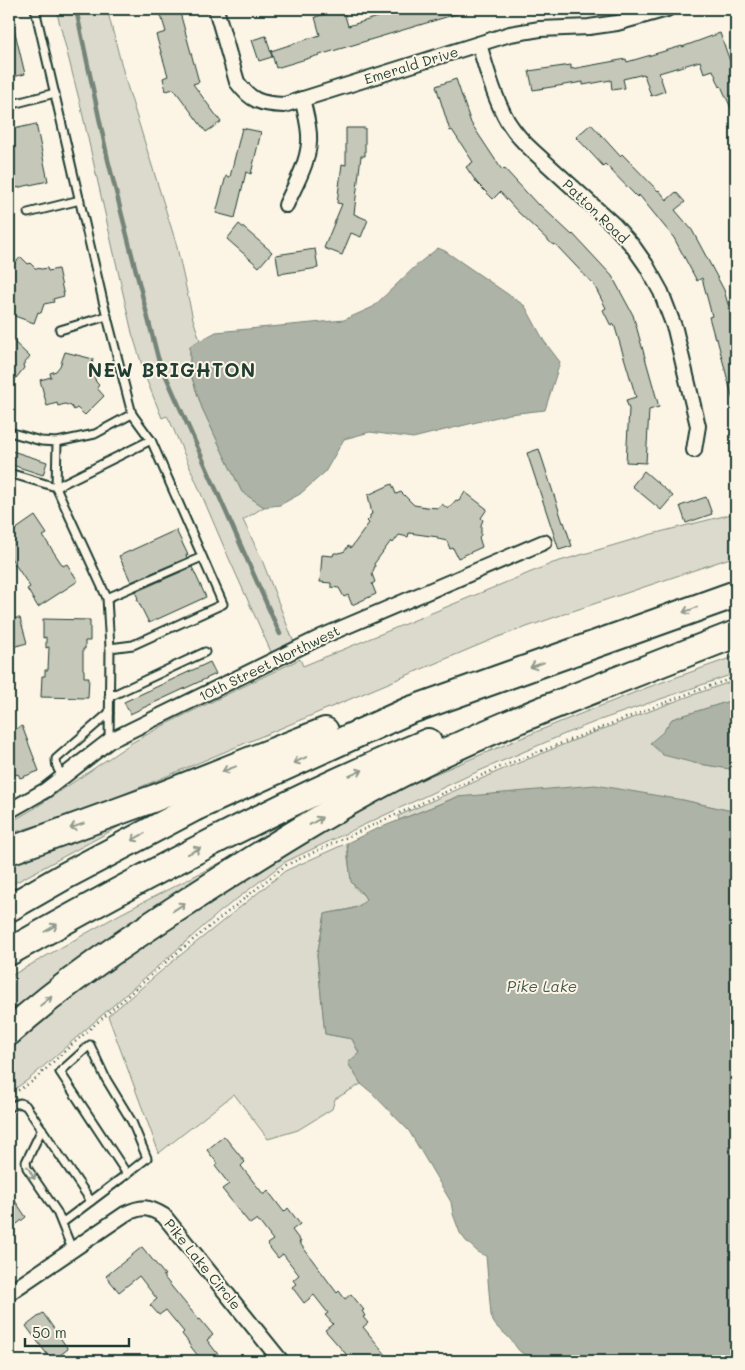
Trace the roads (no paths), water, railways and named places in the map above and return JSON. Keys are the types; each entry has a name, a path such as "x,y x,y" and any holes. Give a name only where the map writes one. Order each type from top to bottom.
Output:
{"highway":[{"path":"9,908 65,876 194,808 408,711 736,594"},
{"path":"9,952 93,904 213,841 279,808 402,753 568,688 736,632"},
{"path":"9,1032 101,959 226,877 358,797 421,763 504,725 736,632"},
{"path":"9,851 155,798 321,732 408,711"}],"street":[{"name":"Emerald Drive","path":"216,9 238,82 251,98 261,103 284,105 510,34 540,29 589,27 617,23 667,9"},
{"name":"Patton Road","path":"479,44 489,77 508,122 522,141 614,224 646,265 661,292 675,329 698,426 694,450"},
{"path":"286,205 308,154 309,136 302,99"},
{"name":"10th Street Northwest","path":"9,811 46,790 109,741 321,636 544,542"},
{"name":"Pike Lake Circle","path":"9,1293 125,1214 144,1208 154,1209 164,1216 281,1361"}],"lane":[{"path":"36,9 107,316 132,414 151,440 223,604 133,645 110,648"},
{"path":"9,105 55,93"},
{"path":"28,213 80,200"},
{"path":"60,330 107,316"},
{"path":"9,432 41,441 57,442 95,434 132,414"},
{"path":"9,473 56,487 151,440"},
{"path":"57,442 56,487 107,598 110,648 109,741"},
{"path":"107,598 202,557"},
{"path":"109,697 205,652"},
{"path":"63,776 58,770 56,759 109,713"},
{"path":"62,1223 128,1174 147,1158 132,1122 106,1079 90,1045 60,1072 128,1174"},
{"path":"9,1107 20,1103 26,1106 91,1201"},
{"path":"42,1129 26,1162 27,1168 57,1212 72,1249"}],"water":[{"path":"438,248 525,306 544,341 560,362 545,410 509,414 413,438 370,432 344,439 325,472 300,494 280,505 264,507 242,492 202,408 190,372 190,346 216,332 344,320 373,307 419,263"},
{"path":"736,699 736,770 694,763 663,755 650,743 663,732 672,719"},
{"name":"Pike Lake","path":"595,785 683,800 736,812 736,1361 536,1361 520,1352 492,1320 486,1256 479,1253 460,1233 451,1202 409,1131 361,1084 348,1063 359,1053 352,1039 325,1034 317,955 325,914 348,910 363,903 366,899 351,882 347,843 457,797"}],"waterway":[{"path":"76,9 108,160 158,358 280,634"}],"district":[{"name":"NEW BRIGHTON","path":"172,369"}]}
